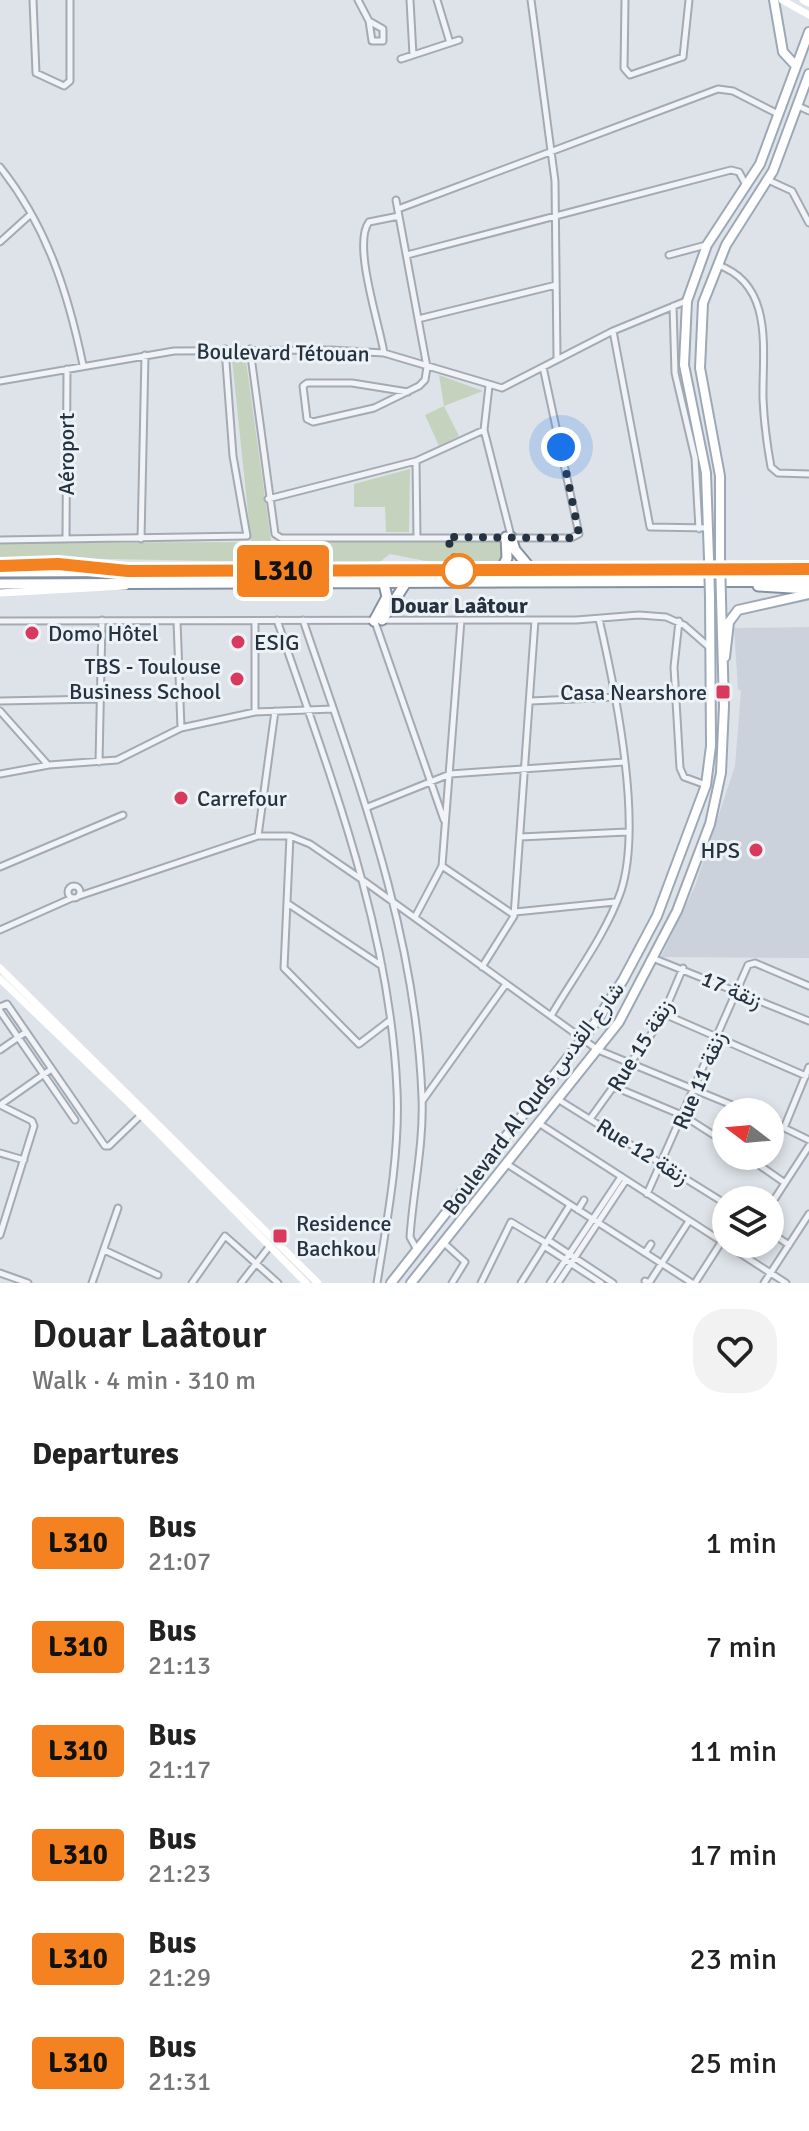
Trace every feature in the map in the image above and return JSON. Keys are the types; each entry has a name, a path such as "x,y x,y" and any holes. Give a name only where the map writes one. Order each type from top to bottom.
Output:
{"highway":[{"path":"508,533 515,550 531,569"},
{"path":"501,570 507,558 508,533"},
{"path":"0,572 809,569"},
{"path":"739,581 809,592"},
{"path":"0,584 809,581"},
{"path":"378,623 386,602 384,584"},
{"path":"378,623 405,584"}],"main road":[{"path":"774,0 783,52 796,66"},
{"path":"782,0 809,15"},
{"path":"803,0 809,3"},
{"name":"Boulevard Al Quds شارع القدس","path":"391,1283 584,1038 623,980 657,916 706,785 711,746 709,559 704,528 706,473 684,365 687,301 707,245 760,164 809,32"},
{"name":"Boulevard Al Quds شارع القدس","path":"411,1283 619,1022 655,959 699,858 720,782 724,750 720,476 699,347 703,303 716,264 768,180 809,74"},
{"path":"0,566 82,565 128,571"},
{"path":"0,593 101,590 130,584"},
{"path":"723,661 728,647 729,622 738,610 809,592"},
{"path":"0,968 318,1283"},
{"path":"0,979 306,1283"}],"street":[{"path":"33,0 36,73 64,86 70,81 70,0"},
{"path":"358,0 369,21"},
{"path":"410,0 413,55"},
{"path":"437,0 450,43"},
{"path":"531,0 552,151 557,358"},
{"path":"625,0 624,71 630,75 683,57 689,0"},
{"path":"401,59 459,40"},
{"path":"384,353 368,275 364,231 369,222 718,89 733,91 778,114"},
{"path":"797,105 809,111"},
{"path":"0,167 31,214 63,280 83,365"},
{"path":"407,255 731,170 739,172 747,186"},
{"path":"768,180 792,191 809,223"},
{"path":"396,200 427,364 424,382 408,392 374,408 311,422 303,386 307,383 352,383 408,392"},
{"path":"0,242 31,214"},
{"path":"669,255 707,245"},
{"path":"716,264 741,276 761,318 765,355 763,403 771,467 778,473 809,474"},
{"path":"418,319 556,285"},
{"path":"508,533 484,430 489,386 507,386 613,331 687,301"},
{"path":"613,331 650,527 704,528 695,458 675,373 673,306"},
{"path":"0,540 248,535 233,456 225,349"},
{"path":"250,349 268,499 279,538 417,538 508,533 571,538 580,530 543,367"},
{"name":"Boulevard Tétouan","path":"0,381 145,355 250,349 384,353 489,386"},
{"path":"141,539 145,355"},
{"name":"Aéroport","path":"66,539 67,369"},
{"path":"268,499 416,461 484,430"},
{"path":"416,461 417,538"},
{"path":"0,621 303,620 378,623 599,619 654,615 679,621 708,646"},
{"path":"552,1014 616,902 624,878 627,832 624,762 616,697 599,619"},
{"path":"99,762 102,620"},
{"path":"277,620 364,881 383,967 397,1114 377,1283"},
{"path":"303,620 368,807 396,904 411,988 422,1101 410,1237 417,1250"},
{"path":"415,917 442,866 461,620"},
{"path":"482,967 514,914 535,620"},
{"path":"177,621 181,728"},
{"path":"255,621 255,712"},
{"path":"679,621 674,667 680,768 684,777 706,785"},
{"path":"378,623 445,823"},
{"path":"531,701 616,697"},
{"path":"0,701 100,699"},
{"path":"0,774 49,765 117,760 181,728 255,712 333,709"},
{"path":"0,711 49,765"},
{"path":"258,836 275,711"},
{"path":"368,807 450,774 624,762"},
{"path":"0,867 123,815"},
{"path":"520,837 627,832"},
{"path":"0,930 72,898 258,836 290,836 310,844 364,881 598,1050 717,1098"},
{"path":"290,836 284,968 359,1044 365,1044 390,1020"},
{"path":"442,866 514,914 616,902"},
{"path":"72,898 68,893 71,887 79,889 79,896"},
{"path":"286,903 383,967"},
{"name":"زنقة 17","path":"655,959 809,1021"},
{"name":"Rue 11 زنقة","path":"647,1194 696,1089 748,965 755,963 809,986"},
{"name":"Rue 15 زنقة","path":"590,1119 664,1014 683,968"},
{"path":"422,1101 506,984"},
{"path":"75,1120 0,1009 6,1004 105,1146 109,1146 140,1116"},
{"path":"664,1014 806,1076"},
{"path":"0,1050 26,1032"},
{"path":"809,1067 784,1128 809,1140"},
{"path":"0,1235 34,1122 0,1105 50,1070"},
{"path":"615,1087 684,1116 712,1134"},
{"name":"Rue 12 زنقة","path":"559,1100 712,1195"},
{"path":"540,1124 712,1235"},
{"path":"783,1186 809,1146"},
{"path":"0,1153 24,1160"},
{"path":"507,1164 694,1283 712,1256"},
{"path":"766,1170 785,1183"},
{"path":"558,1283 570,1259 623,1179"},
{"path":"578,1210 584,1200"},
{"path":"521,1283 570,1205"},
{"path":"92,1283 118,1208"},
{"path":"764,1283 809,1214"},
{"path":"645,1281 649,1283 689,1221"},
{"path":"481,1283 511,1222 570,1259 601,1283"},
{"path":"192,1283 223,1236 278,1283"},
{"path":"444,1243 465,1262 452,1283"},
{"path":"645,1253 651,1244"},
{"path":"784,1245 788,1249"},
{"path":"241,1283 269,1247"},
{"path":"104,1250 158,1275"},
{"path":"748,1258 786,1283"},
{"path":"550,1283 570,1259"},
{"path":"570,1259 613,1283"},
{"path":"0,1273 15,1281 28,1283"}],"shaded area":[{"name":"Casa Nearshore","path":"809,627 809,958 661,957 695,886 735,766 741,691 738,689 734,628"}],"green space":[{"path":"232,359 246,361 271,541 503,541 503,561 456,567 390,554 377,564 0,557 0,543 251,542"},
{"path":"439,375 483,391 444,406"},
{"path":"444,406 459,436 439,446 425,415"},
{"path":"410,469 409,532 386,532 385,507 354,507 354,484"}],"bus line":[{"name":"L310","path":"0,566 58,564 128,571 809,569"}],"place":[{"name":"Douar Laâtour","path":"459,571"},
{"name":"Domo Hôtel","path":"32,633"},
{"name":"ESIG","path":"238,642"},
{"name":"TBS - Toulouse Business School","path":"237,679"},
{"name":"Casa Nearshore","path":"723,692"},
{"name":"Carrefour","path":"181,798"},
{"name":"HPS","path":"756,850"},
{"name":"Residence Bachkou","path":"280,1236"}],"route":[{"path":"459,571 447,537 571,538 579,534 561,447"}]}
